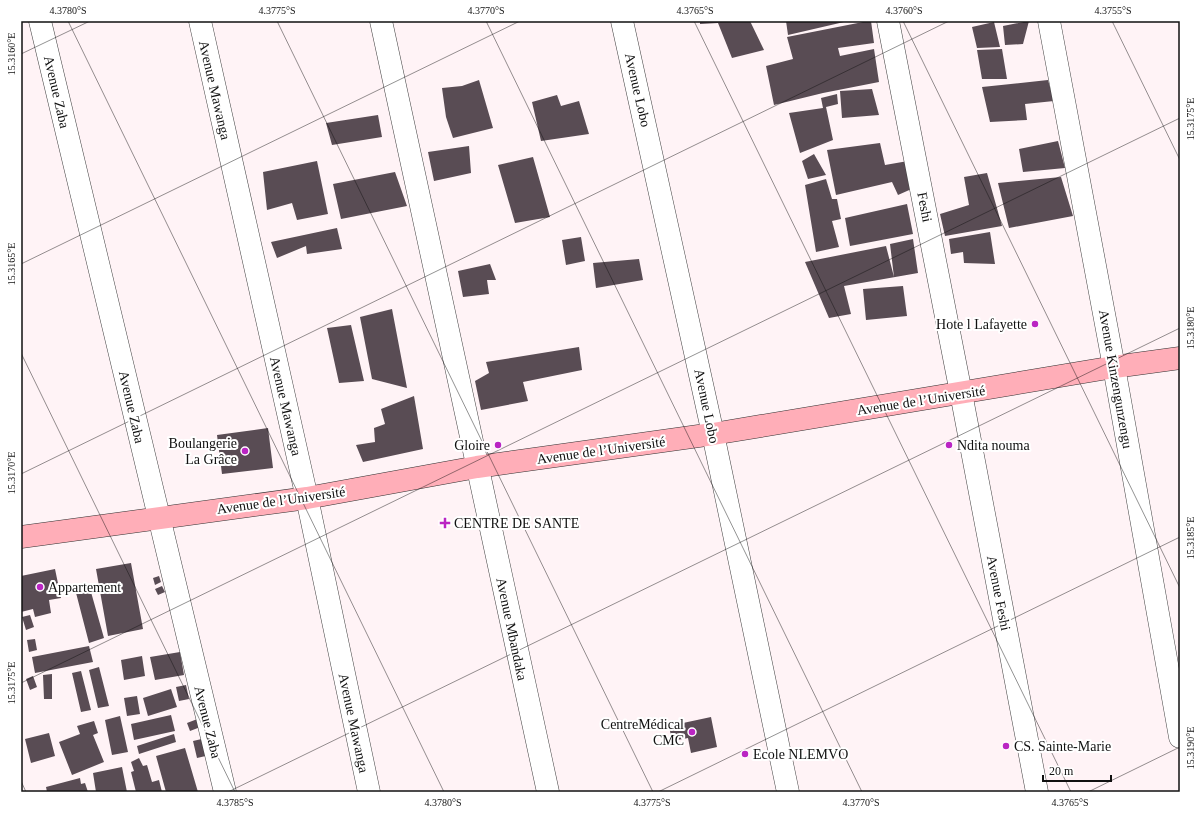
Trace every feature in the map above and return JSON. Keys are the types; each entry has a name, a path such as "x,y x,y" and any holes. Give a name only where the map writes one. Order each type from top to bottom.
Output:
{"main road":[{"name":"Avenue de l’Université","path":"21,537 307,498 477,467 713,434 1114,367 1180,358"}],"street":[{"name":"Avenue Zaba","path":"40,21 226,792"},
{"name":"Avenue Mawanga","path":"200,21 307,498 369,792"},
{"path":"381,21 477,467"},
{"name":"Avenue Lobo","path":"622,21 713,434 788,792"},
{"name":"Feshi","path":"888,21 961,393"},
{"name":"Avenue Kinzengunzengu","path":"1049,21 1114,367 1180,737"},
{"name":"Avenue Feshi","path":"961,393 1037,792"},
{"name":"Avenue Mbandaka","path":"477,467 548,792"}],"building":[{"path":"700,21 750,21 764,50 732,58 718,23 700,24"},
{"path":"786,21 844,21 844,22 788,35"},
{"path":"871,21 874,43 838,48 840,56 874,49 879,82 823,93 774,105 766,66 793,59 787,37"},
{"path":"1029,21 1023,44 1005,45 1003,26"},
{"path":"994,22 1000,47 977,48 972,27"},
{"path":"1002,49 1007,79 982,79 977,50"},
{"path":"479,80 493,128 453,138 446,117 442,88 462,86"},
{"path":"1048,80 1054,101 1025,104 1027,120 990,122 982,87"},
{"path":"872,89 879,115 842,118 840,91"},
{"path":"837,94 838,104 826,107 833,140 800,153 789,113 823,108 821,98"},
{"path":"557,95 561,106 579,101 589,134 541,141 532,102"},
{"path":"378,115 382,137 332,145 326,123"},
{"path":"1058,141 1065,168 1023,172 1019,149"},
{"path":"880,143 885,165 908,161 916,187 898,195 892,182 836,195 827,150"},
{"path":"469,146 471,173 434,181 428,152"},
{"path":"814,154 826,175 808,179 802,161"},
{"path":"533,157 550,217 515,223 498,165"},
{"path":"317,161 328,214 297,220 292,203 267,210 263,172"},
{"path":"395,172 407,206 341,219 333,184"},
{"path":"987,173 1002,226 945,236 940,214 969,205 964,177"},
{"path":"1061,177 1073,216 1009,228 998,183"},
{"path":"826,179 832,199 837,199 841,219 832,221 839,247 816,252 805,185"},
{"path":"907,204 913,234 850,246 845,218"},
{"path":"337,228 342,249 307,254 306,246 277,258 271,242"},
{"path":"990,232 995,264 964,263 963,252 951,254 949,239"},
{"path":"581,237 585,261 566,265 562,240"},
{"path":"913,239 918,273 844,286 851,314 829,318 805,262 886,246 894,277 890,244"},
{"path":"639,259 643,280 596,288 593,263"},
{"path":"490,264 496,280 487,280 489,294 463,297 458,271"},
{"path":"903,286 907,316 866,320 863,289"},
{"path":"392,309 407,388 372,379 360,317"},
{"path":"351,325 364,381 339,383 327,328"},
{"path":"579,347 582,370 523,382 528,401 481,410 475,381 489,373 486,362"},
{"path":"414,396 423,449 363,462 356,445 375,442 374,428 385,424 381,409"},
{"name":"Boulangerie La Grâce","path":"268,428 273,468 222,474 217,435"},
{"path":"131,563 143,629 108,636 96,569"},
{"name":"Appartement","path":"55,569 61,598 49,600 51,613 35,617 33,609 21,612 21,576"},
{"path":"159,576 161,582 155,585 153,578"},
{"path":"89,585 104,638 89,643 75,589"},
{"path":"162,586 165,592 158,595 155,589"},
{"path":"30,615 34,627 26,630 22,617"},
{"path":"35,639 37,650 29,652 27,640"},
{"path":"89,646 93,662 35,673 32,657"},
{"path":"180,652 184,675 155,680 150,657"},
{"path":"142,656 145,676 124,680 121,660"},
{"path":"99,667 109,706 98,708 89,670"},
{"path":"81,671 91,710 81,712 72,673"},
{"path":"52,674 52,699 44,699 43,675"},
{"path":"33,676 37,687 30,690 26,679"},
{"path":"186,685 189,699 179,701 176,687"},
{"path":"171,689 177,707 148,716 143,698"},
{"path":"137,696 140,714 127,716 124,698"},
{"path":"171,715 175,731 134,740 131,724"},
{"path":"120,716 128,752 112,755 105,720"},
{"name":"CentreMédical CMC","path":"711,717 717,747 691,753 688,738 672,741 669,726"},
{"path":"200,718 203,726 190,731 187,723"},
{"path":"94,721 98,733 93,735 104,762 72,775 59,742 80,734 77,726"},
{"path":"49,733 55,756 31,763 25,739"},
{"path":"174,734 176,742 139,754 137,746"},
{"path":"206,738 210,755 197,758 193,741"},
{"path":"185,748 198,792 166,792 156,756"},
{"path":"139,758 143,766 147,765 152,782 159,780 162,792 136,792 131,772 134,771 131,762"},
{"path":"122,767 127,792 96,792 93,773"},
{"path":"80,778 81,784 85,783 88,792 47,792 46,787"}],"place":[{"name":"Hote l Lafayette","path":"1035,324"},
{"name":"Gloire","path":"498,445"},
{"name":"Ndita nouma","path":"949,445"},
{"name":"Boulangerie La Grâce","path":"245,451"},
{"name":"CENTRE DE SANTE","path":"445,523"},
{"name":"Appartement","path":"40,587"},
{"name":"CentreMédical CMC","path":"692,732"},
{"name":"CS. Sainte-Marie","path":"1006,746"},
{"name":"Ecole NLEMVO","path":"745,754"}]}
